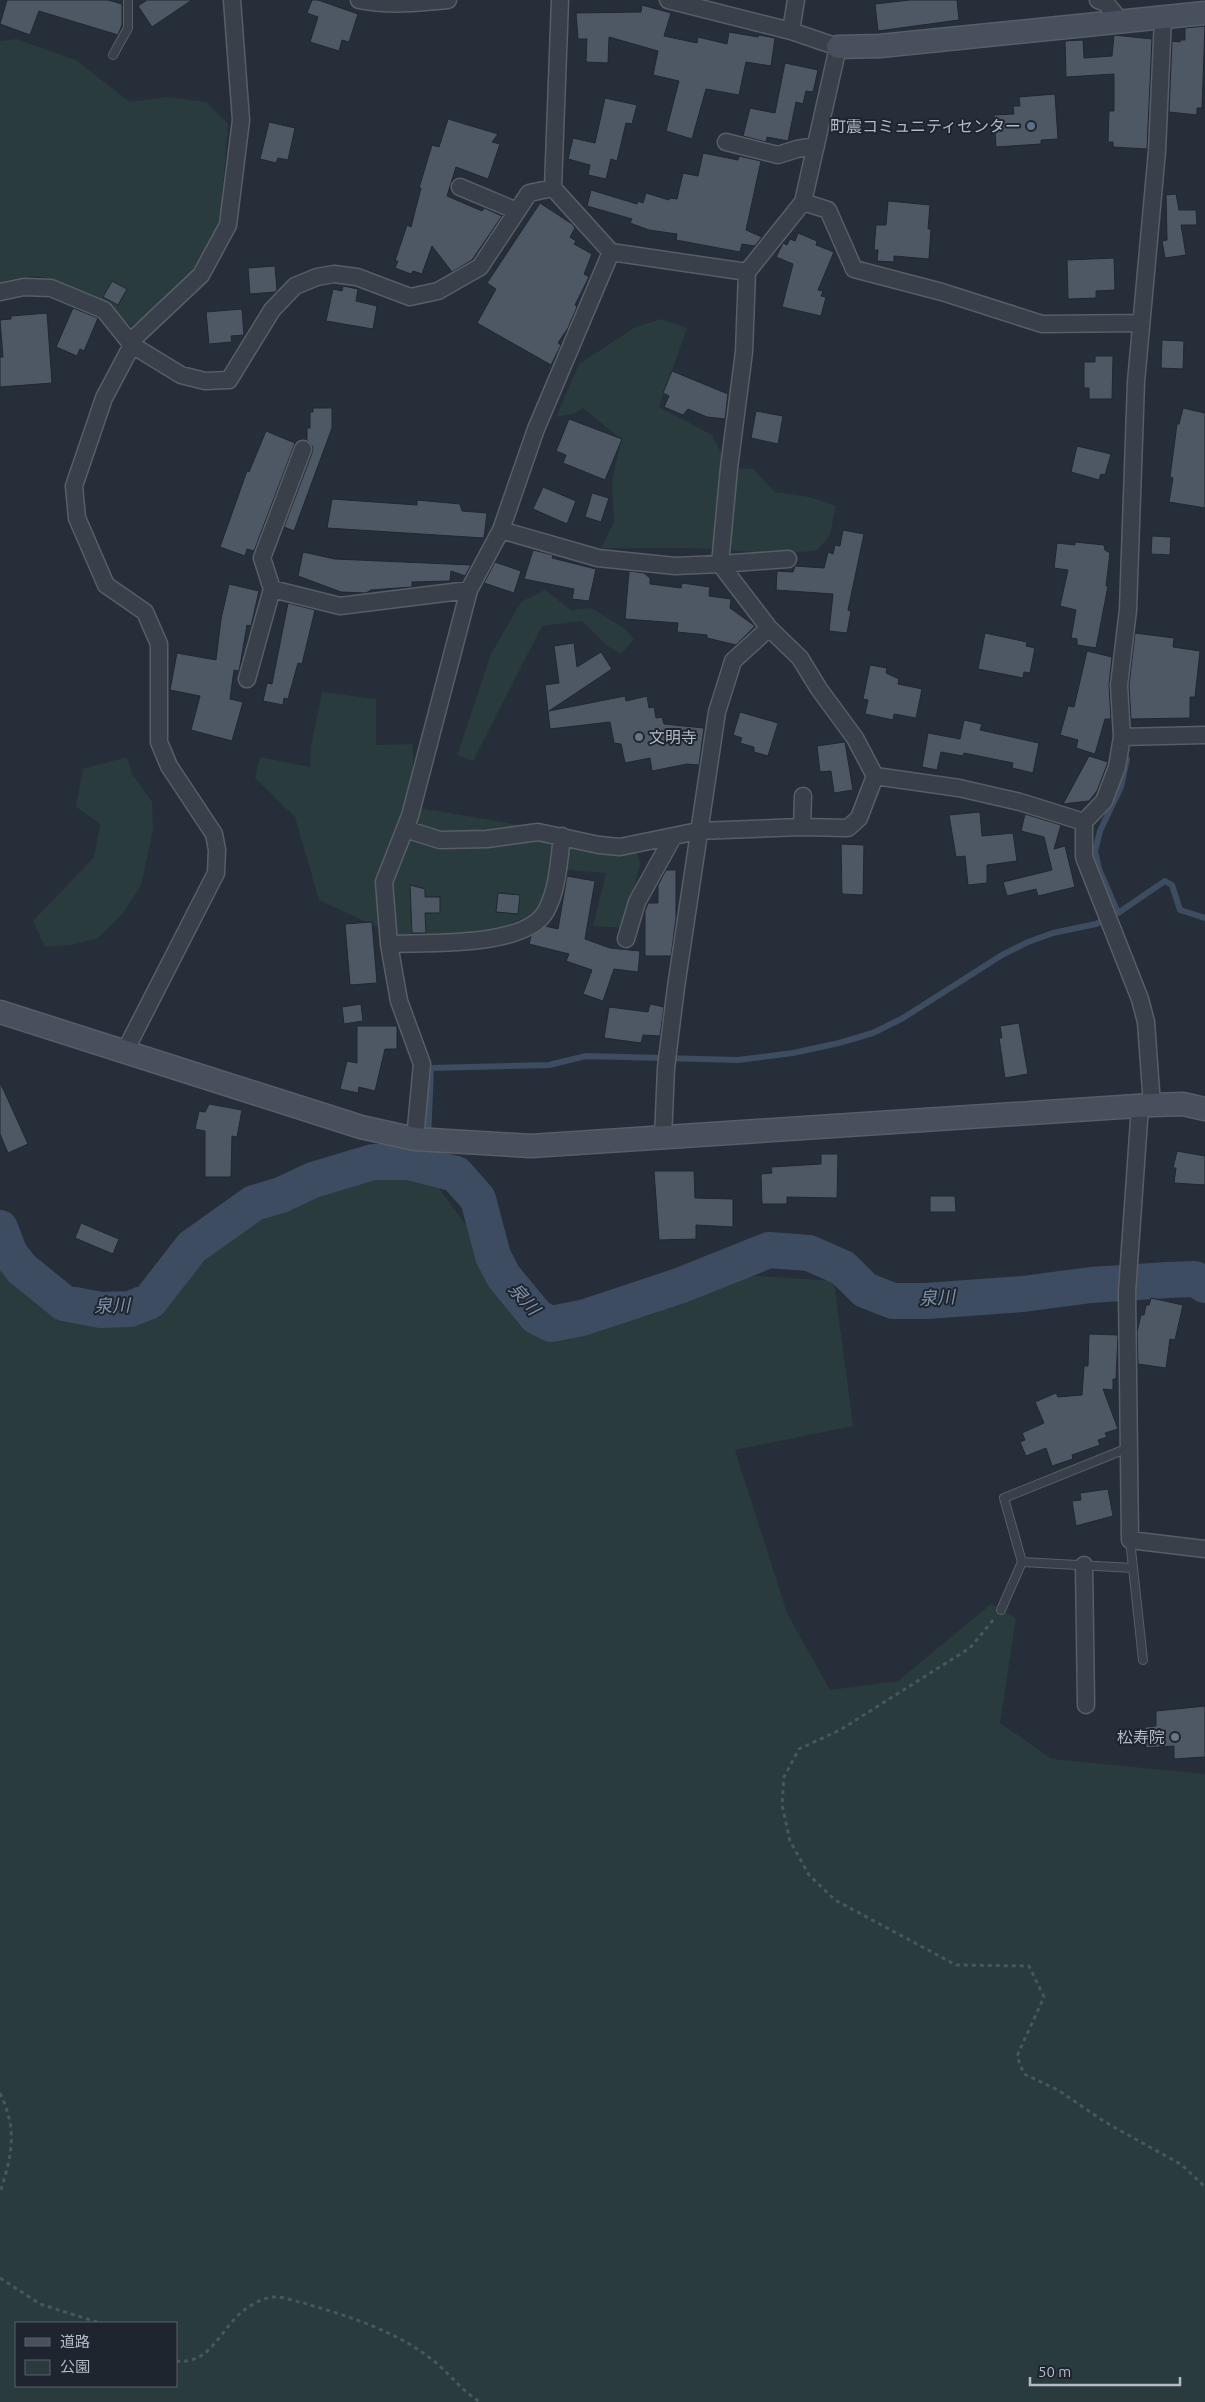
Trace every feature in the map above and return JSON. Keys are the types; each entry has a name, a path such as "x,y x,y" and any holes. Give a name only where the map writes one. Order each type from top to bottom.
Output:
{"street":[{"path":"124,1054 216,873 217,850 214,834 169,766 159,742 159,644 152,626 145,612 106,585 77,518 74,486 104,398 131,344 201,275 228,225 241,120 232,0"},
{"path":"359,0 371,3 421,3 448,0"},
{"path":"560,0 552,188 611,252 747,272"},
{"path":"668,0 791,31 838,47 880,46 1205,13"},
{"path":"791,31 796,0"},
{"path":"1098,0 1106,4 1122,22"},
{"path":"1163,18 1157,150 1136,382 1128,610 1118,685 1122,737 1117,767 1104,801 1084,822 1084,856 1140,999 1146,1022 1146,1106 1126,1292 1130,1540 1205,1549"},
{"path":"405,829 440,840 487,838 538,832 599,845 620,847 698,832 802,826 848,828 859,818 875,776 856,738 819,689 800,658 769,628 720,564 729,468 744,352 747,272 803,202 838,47"},
{"path":"726,142 778,156 797,149 816,146"},
{"path":"460,187 517,211"},
{"path":"0,292 24,287 51,288 104,310 131,344 181,375 205,381 229,380 272,310 295,286 317,277 334,274 357,277 410,297 438,291 480,267 529,193 552,188"},
{"path":"803,202 828,210 854,269 942,292 1042,324 1142,323"},
{"path":"416,1139 422,1064 399,1001 389,944 384,882 405,829 469,590 501,530 536,429 611,252"},
{"path":"247,680 272,588 262,558 303,449"},
{"path":"501,530 598,558 675,566 788,559"},
{"path":"272,588 340,606 469,590"},
{"path":"663,1138 669,1041 717,712 733,661 769,628"},
{"path":"1122,737 1205,735"},
{"path":"875,776 959,788 1020,802 1084,822"},
{"path":"802,826 803,796"},
{"path":"389,944 490,940 532,924 546,912 553,896 562,836"},
{"path":"626,939 638,902 673,837"},
{"path":"0,1012 124,1054 361,1127 416,1139 531,1146 1146,1106 1183,1104 1205,1109"},
{"path":"1084,1566 1086,1705"}],"lane":[{"path":"113,55 128,28 128,0"},
{"path":"1001,1610 1022,1562 1004,1498 1128,1448"},
{"path":"1130,1540 1143,1660"},
{"path":"1022,1562 1133,1568"}],"path":[{"path":"1001,1610 970,1648 840,1730 799,1749 784,1777 782,1805 790,1841 809,1875 834,1900 956,1965 1029,1966 1044,1997 1017,2056 1024,2074 1058,2090 1105,2122 1182,2165 1205,2187"},
{"path":"0,2092 10,2113 13,2139 0,2193"},
{"path":"0,2278 40,2304 97,2322"},
{"path":"178,2361 199,2358 216,2344 242,2312 262,2300 278,2296 315,2307 394,2336 435,2362 466,2394 480,2402"}],"green space":[{"path":"16,39 76,60 130,102 167,97 206,102 228,124 219,236 202,267 172,296 131,326 91,298 69,286 47,278 17,278 0,282 0,41"},
{"path":"661,319 687,328 659,407 712,435 729,468 753,469 775,492 809,497 836,506 830,534 818,550 778,553 698,548 601,548 614,522 612,482 621,439 583,408 573,414 556,417 579,364 634,328"},
{"path":"545,590 571,610 591,608 624,628 634,639 621,654 607,646 582,621 542,626 473,761 457,755 491,654 521,602"},
{"path":"322,692 376,699 376,745 413,744 413,807 634,844 640,863 626,928 593,926 606,873 566,870 537,913 497,929 416,945 319,900 295,817 255,778 260,757 310,767 311,746"},
{"path":"127,757 132,774 152,802 153,830 141,885 124,912 98,938 70,945 45,947 33,921 94,857 100,824 76,807 83,769"},
{"path":"355,1161 422,1165 542,1329 624,1310 742,1275 834,1281 853,1426 735,1450 787,1613 830,1690 898,1681 991,1604 1016,1618 1000,1723 1052,1759 1205,1774 1205,2402 0,2402 0,1239 7,1263 61,1313 141,1317 173,1297 254,1203"}],"building":[{"path":"7,0 108,0 122,4 122,25 118,35 39,11 30,35 0,24"},
{"path":"147,0 192,0 152,27 138,6"},
{"path":"312,0 318,0 358,14 349,42 342,40 339,51 310,42 318,17 307,13"},
{"path":"910,0 957,0 959,20 878,31 875,4"},
{"path":"642,5 671,13 664,36 697,43 698,37 727,44 729,32 775,38 771,66 746,62 739,95 706,89 692,139 666,131 679,81 653,75 658,51 609,37 608,63 586,62 587,39 578,39 576,13 641,12"},
{"path":"1205,26 1202,108 1197,108 1197,115 1169,112 1172,41 1180,42 1180,40 1185,40 1185,28"},
{"path":"1114,35 1152,39 1147,149 1113,147 1113,142 1108,142 1109,111 1114,111 1114,74 1066,77 1065,41 1083,40 1084,58 1112,56"},
{"path":"785,63 818,70 813,92 806,91 803,104 796,102 788,141 767,137 766,142 743,136 750,108 775,113"},
{"name":"町震コミュニティセンター","path":"1055,94 1058,139 1041,140 1041,144 996,147 994,115 1014,114 1013,106 1020,106 1019,97"},
{"path":"605,98 637,105 632,124 626,123 617,161 611,159 606,179 588,175 590,165 568,159 573,138 595,143"},
{"path":"448,119 498,134 492,142 500,144 488,179 456,167 447,196 482,211 484,208 502,216 472,260 452,272 432,246 422,274 413,271 411,274 395,268 398,261 395,261 407,225 411,227 421,188 419,188 432,145 439,147"},
{"path":"269,122 295,128 288,160 278,158 276,163 260,159"},
{"path":"703,153 738,160 739,156 761,161 746,230 762,237 755,246 742,244 740,252 676,240 677,234 649,230 630,223 632,219 587,206 591,190 637,204 638,201 643,203 646,193 669,200 669,198 677,199 683,173 698,176"},
{"path":"1176,194 1179,210 1196,210 1197,225 1181,225 1186,255 1165,258 1162,241 1167,240 1166,195"},
{"path":"888,201 930,205 928,229 931,229 929,259 894,256 894,262 877,261 878,250 874,250 876,225 886,225"},
{"path":"540,203 572,224 575,228 570,237 576,241 574,244 592,254 584,274 589,277 575,305 577,307 568,328 558,343 561,345 551,365 477,323 496,289 487,283"},
{"path":"798,233 817,241 816,245 834,252 818,290 823,291 821,296 826,297 821,316 782,307 793,264 776,257 783,243 787,245 790,239 795,241"},
{"path":"1114,258 1115,290 1096,291 1096,298 1068,299 1067,260"},
{"path":"275,266 277,290 275,292 250,294 248,268"},
{"path":"112,281 127,289 118,305 103,297"},
{"path":"343,286 358,289 356,301 377,306 373,329 326,321 333,289 342,291"},
{"path":"73,308 98,318 84,351 80,349 77,356 56,347"},
{"path":"242,309 244,335 231,336 232,342 209,344 206,312"},
{"path":"47,313 52,383 0,387 0,357 3,357 0,320 11,319 11,316"},
{"path":"1162,340 1184,341 1183,369 1161,368"},
{"path":"1095,356 1113,356 1112,399 1089,399 1089,388 1084,388 1084,362 1095,362"},
{"path":"672,371 728,394 725,419 707,417 688,409 683,415 664,407 669,396 663,393"},
{"path":"313,408 332,408 332,428 294,531 284,527 312,453 313,447 307,440 307,428 310,428 310,412 313,412"},
{"path":"1183,408 1205,413 1205,508 1169,502 1173,478 1170,477 1177,424 1179,424"},
{"path":"756,411 783,416 778,444 751,438"},
{"path":"569,419 622,439 605,480 563,463 566,455 556,451"},
{"path":"266,431 295,443 254,551 247,549 245,556 220,547 247,471 249,472"},
{"path":"1077,446 1111,454 1105,475 1101,474 1099,480 1071,472"},
{"path":"543,487 576,501 567,524 533,509"},
{"path":"592,493 609,498 601,522 585,517"},
{"path":"332,499 417,505 417,500 460,504 462,511 487,513 484,538 327,528"},
{"path":"843,530 864,534 848,610 851,611 847,633 829,631 833,594 776,590 777,571 793,572 795,566 824,568 828,552 833,554 835,545 840,546"},
{"path":"1152,536 1171,537 1170,555 1151,554"},
{"path":"1075,542 1104,545 1105,550 1110,553 1106,586 1108,586 1096,648 1077,645 1077,639 1071,638 1076,610 1060,606 1068,570 1054,568 1057,543 1075,545"},
{"path":"533,550 553,555 552,558 596,569 589,601 572,599 574,589 524,579"},
{"path":"303,552 335,559 471,565 465,576 451,571 450,581 412,582 412,587 371,590 366,593 341,592 298,576"},
{"path":"495,562 521,571 514,593 484,583"},
{"path":"629,571 644,573 650,578 650,584 681,588 682,583 710,587 709,596 731,599 730,608 755,626 736,645 707,638 707,635 677,632 678,623 625,619"},
{"path":"229,584 259,591 251,626 247,625 239,671 234,670 230,699 243,702 232,741 191,730 200,696 170,690 177,653 216,660 221,619"},
{"path":"288,603 315,610 302,664 298,663 288,699 284,698 283,705 263,701 267,683 272,684"},
{"path":"985,633 1027,642 1026,646 1035,648 1030,673 1024,672 1023,678 978,669"},
{"path":"1135,633 1174,638 1173,647 1200,651 1195,697 1190,697 1190,718 1131,719 1129,685"},
{"path":"574,643 577,667 601,652 612,669 549,711 625,696 626,701 647,696 649,708 654,707 656,718 662,717 664,724 704,728 699,765 687,764 652,771 650,758 625,763 621,744 614,743 610,722 550,729 545,685 559,683 554,646"},
{"path":"1087,651 1112,657 1109,685 1111,719 1105,719 1095,754 1076,748 1078,740 1060,735 1068,706 1074,707"},
{"path":"870,665 887,668 886,673 899,679 898,684 922,689 916,718 894,714 893,720 865,714 868,700 863,699"},
{"path":"740,712 778,723 768,756 754,752 754,747 740,743 742,738 733,735"},
{"path":"964,720 982,724 980,730 1039,743 1033,773 1012,768 1013,763 964,753 963,756 941,752 937,770 922,767 928,733 960,739"},
{"path":"845,742 853,790 834,793 831,771 820,772 817,746"},
{"path":"1089,756 1108,762 1097,791 1089,801 1063,804"},
{"path":"980,812 982,836 1013,833 1017,861 987,865 987,883 968,885 965,856 956,857 949,815"},
{"path":"1025,814 1061,825 1054,849 1065,846 1075,887 1038,896 1036,889 1007,896 1003,882 1052,870 1044,837 1021,831"},
{"path":"841,844 864,845 863,895 842,894"},
{"path":"666,870 676,870 676,918 671,956 645,956 645,911 648,903 658,903 658,885"},
{"path":"567,876 595,881 585,939 610,948 640,951 638,972 614,969 603,1001 583,994 592,970 566,961 569,954 529,944 531,936 545,926 558,929"},
{"path":"410,885 425,889 425,897 440,897 440,913 425,913 426,933 412,933"},
{"path":"498,893 520,895 518,914 496,912"},
{"path":"372,922 377,983 350,985 345,924"},
{"path":"361,1004 363,1021 344,1024 342,1007"},
{"path":"650,1004 664,1007 660,1036 643,1035 641,1043 604,1038 609,1007 648,1012"},
{"path":"1019,1023 1028,1074 1005,1078 999,1038 1002,1038 1000,1026"},
{"path":"357,1026 397,1026 397,1049 385,1049 375,1091 359,1087 358,1093 340,1089 347,1061 357,1063"},
{"path":"0,1082 28,1144 8,1153 0,1134"},
{"path":"209,1104 242,1110 237,1137 232,1136 231,1177 205,1177 205,1131 195,1129 199,1111 205,1112"},
{"path":"1177,1151 1205,1156 1205,1185 1174,1183 1176,1168 1173,1168"},
{"path":"821,1154 838,1154 837,1198 787,1197 787,1204 762,1204 761,1174 772,1173 771,1167 821,1164"},
{"path":"654,1171 694,1171 695,1198 733,1199 733,1227 696,1225 696,1239 659,1240"},
{"path":"930,1196 955,1196 956,1212 930,1212"},
{"path":"81,1223 119,1239 113,1254 75,1238"},
{"path":"1151,1298 1183,1305 1175,1340 1170,1339 1166,1368 1138,1364 1137,1332 1141,1315 1144,1315 1146,1305 1149,1305"},
{"path":"1089,1334 1118,1335 1116,1379 1113,1379 1113,1390 1103,1389 1118,1429 1105,1433 1107,1437 1098,1440 1100,1445 1072,1455 1073,1459 1052,1466 1046,1448 1026,1456 1020,1442 1025,1440 1022,1433 1044,1423 1035,1402 1056,1393 1058,1397 1082,1395 1084,1366 1088,1366"},
{"path":"1108,1489 1113,1516 1076,1526 1072,1501 1081,1500 1080,1493"},
{"name":"松寿院","path":"1205,1706 1205,1757 1174,1759 1174,1746 1146,1748 1145,1727 1156,1726 1156,1711"}],"waterway":[{"path":"427,1166 431,1068 549,1065 586,1056 738,1060 793,1053 839,1043 873,1033 903,1018 1002,955 1028,942 1053,933 1096,924 1118,913 1099,869 1095,851 1100,831 1121,787 1127,759"},
{"path":"1118,913 1165,881 1172,885 1180,910 1205,918"},
{"name":"泉川","path":"0,1228 10,1254 22,1269 64,1303 101,1310 130,1309 150,1301 192,1247 254,1203 281,1195 313,1180 373,1162 409,1162 456,1174 478,1199 493,1256 504,1277 537,1317 551,1324 582,1318 679,1286 769,1250 809,1253 843,1268 865,1290 893,1301 926,1301 1023,1294 1091,1285 1168,1280 1195,1279 1205,1285"}],"place":[{"name":"町震コミュニティセンター","path":"1031,126"},
{"name":"文明寺","path":"639,737"},
{"name":"松寿院","path":"1175,1737"}]}
